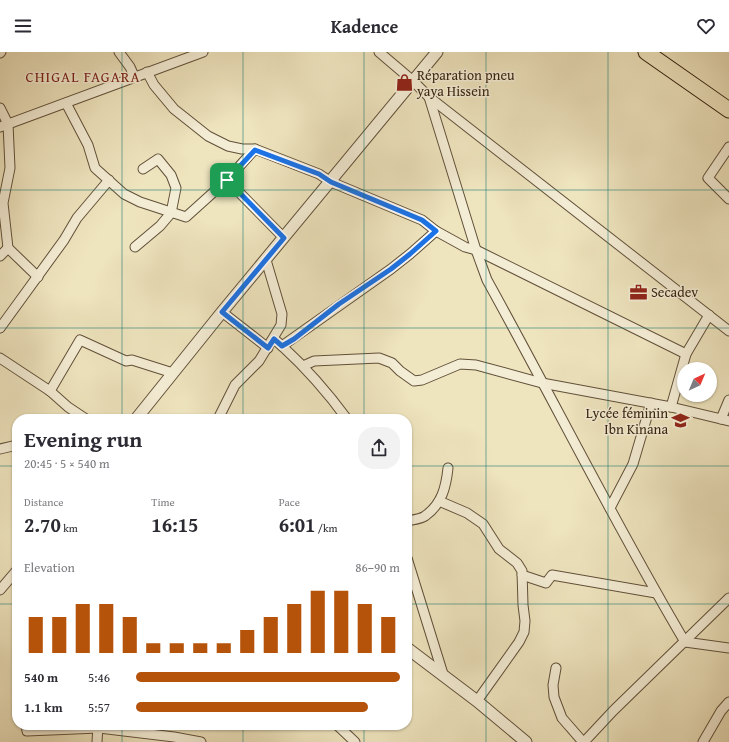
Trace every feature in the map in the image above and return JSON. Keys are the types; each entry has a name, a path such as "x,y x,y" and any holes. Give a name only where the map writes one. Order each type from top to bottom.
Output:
{"highway":[{"path":"646,52 664,58 729,99"},
{"path":"664,58 729,110"}],"street":[{"path":"119,52 130,67 134,76"},
{"path":"4,126 134,76 203,52"},
{"path":"379,52 429,97 729,331"},
{"path":"140,414 222,312 437,52"},
{"path":"147,72 154,85 174,109 208,136 228,146 255,150 319,174 331,182 422,220 436,231 468,249 476,250 686,354"},
{"path":"429,97 476,250 487,280 656,593 685,642"},
{"path":"66,103 88,145 95,168 124,194 140,202 186,217 227,180 255,150"},
{"path":"0,108 10,168 3,203 8,248 38,277"},
{"path":"729,147 708,178 729,198"},
{"path":"134,246 160,226 171,213 176,188 171,175 158,159 143,169"},
{"path":"0,328 64,240 77,218 109,180"},
{"path":"227,180 284,238"},
{"path":"282,346 294,339 339,304 391,269 436,231"},
{"path":"0,256 8,248"},
{"path":"220,414 235,385 259,361 274,339 281,325 282,314 266,260"},
{"path":"222,312 268,348"},
{"path":"671,407 686,354 708,315"},
{"path":"274,339 303,366 343,414"},
{"path":"50,391 80,340 126,361 132,360 173,373"},
{"path":"0,358 50,391 75,414"},
{"path":"303,366 314,361 379,358 392,363 414,381 422,380 460,364 476,365 542,383 671,407 725,420 729,400"},
{"path":"610,508 633,464 651,403"},
{"path":"0,449 12,446"},
{"path":"412,520 425,516 439,501 446,486 448,468"},
{"path":"439,501 467,513 483,524 499,549 517,563 522,571 525,621 524,632 519,642 477,701"},
{"path":"412,574 443,674"},
{"path":"522,575 546,583 552,575 656,593"},
{"path":"0,590 12,576"},
{"path":"556,668 553,685 554,697 562,718 584,742 613,711 729,598"},
{"path":"685,642 729,648"},
{"path":"412,652 443,674 526,742"},
{"path":"704,742 721,711 729,702"},
{"path":"97,742 98,730"},
{"path":"126,730 201,742"},
{"path":"342,730 355,742"}],"place":[{"name":"Réparation pneu yaya Hissein","path":"404,83"},
{"name":"Secadev","path":"638,292"},
{"name":"Lycée féminin Ibn Kinana","path":"681,421"}],"district":[{"name":"CHIGAL FAGARA","path":"83,77"}],"route":[{"path":"255,150 319,174 331,182 422,220 436,231 391,269 339,304 294,339 282,346 274,339 268,348 222,312 284,238 227,180 255,150"}]}
